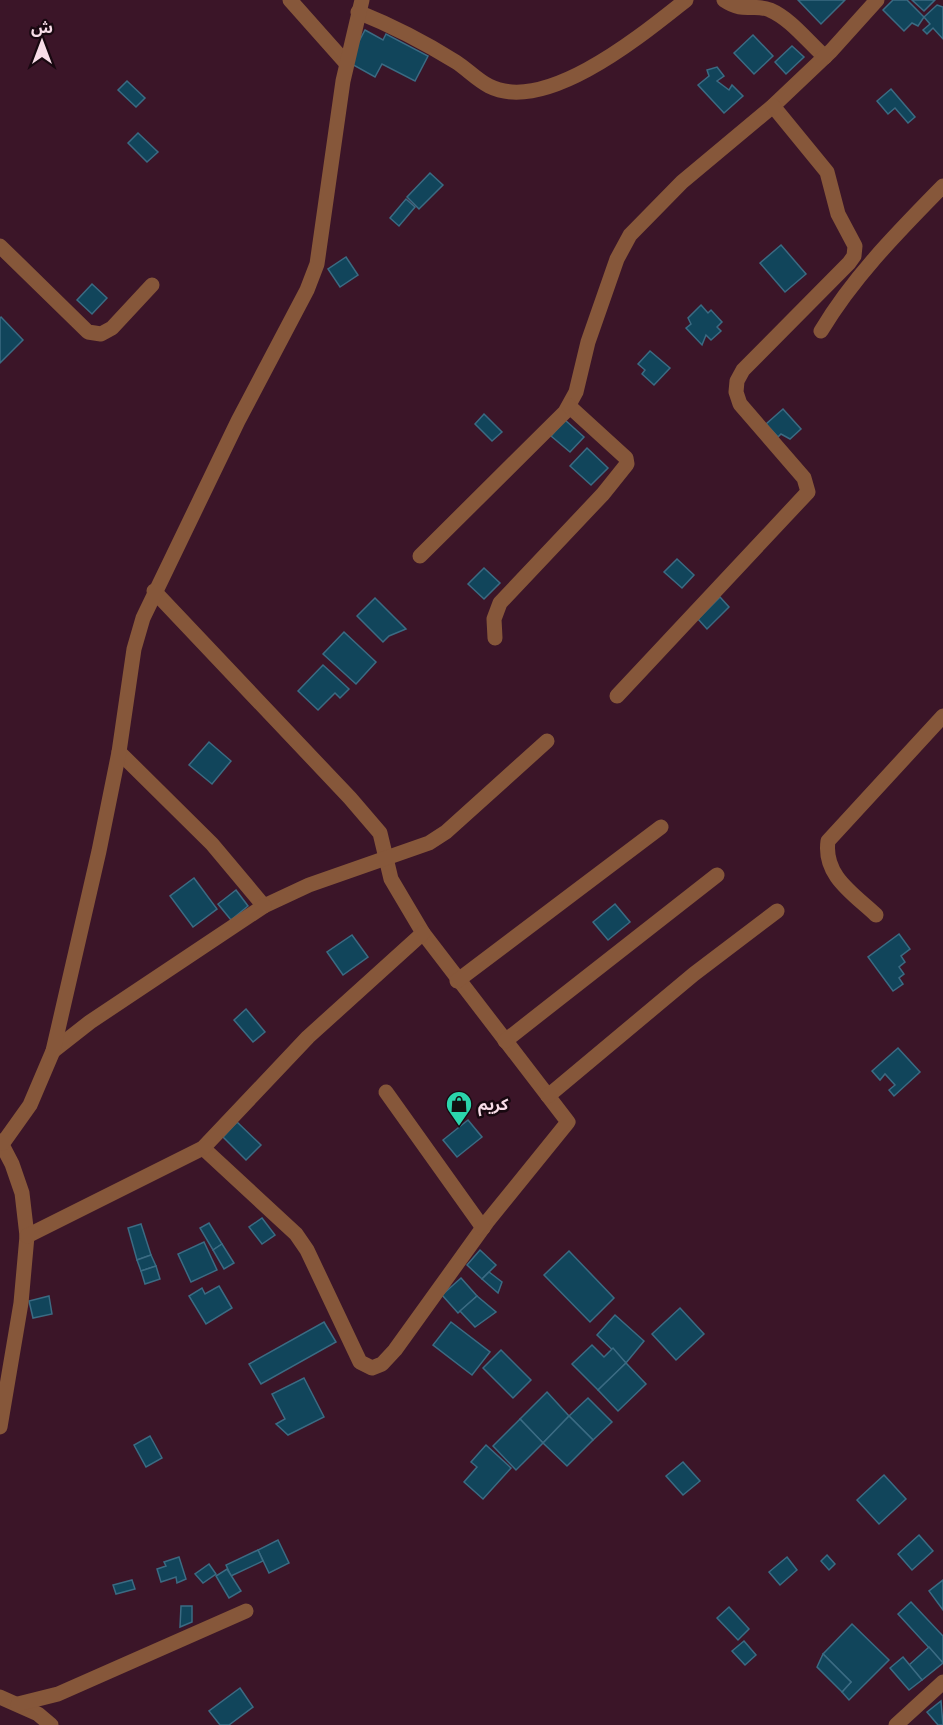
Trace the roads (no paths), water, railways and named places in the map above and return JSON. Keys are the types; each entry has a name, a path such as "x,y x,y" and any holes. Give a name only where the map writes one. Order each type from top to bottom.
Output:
{"street":[{"path":"290,0 346,63"},
{"path":"0,1427 21,1303 27,1236 22,1193 2,1142 30,1105 53,1051 119,752 134,649 154,591 310,281 320,245 346,63 360,6 458,63 489,86 522,94 538,91 599,63 686,0"},
{"path":"724,0 735,8 770,10 787,21 825,57"},
{"path":"420,556 566,412 576,392 588,342 605,293 630,235 682,182 772,106 825,57 877,0"},
{"path":"617,696 808,492 804,478 740,404 736,392 737,381 756,356 849,263 854,256 855,246 836,207 827,172 772,106"},
{"path":"821,331 839,302 880,250 943,186"},
{"path":"0,246 88,332 101,334 112,328 152,285"},
{"path":"495,638 494,619 500,603 603,494 627,464 626,458 569,406"},
{"path":"154,591 350,798 380,833 391,879 423,933 457,981 568,1122 483,1228 395,1350 382,1364 372,1368 360,1362 307,1250 296,1234 203,1148"},
{"path":"876,915 834,876 828,863 828,841 943,716"},
{"path":"53,1051 98,1016 264,906 309,885 386,860 429,843 446,832 547,741"},
{"path":"119,752 212,844 264,906"},
{"path":"457,981 661,827"},
{"path":"505,1041 717,874"},
{"path":"548,1096 694,974 777,911"},
{"path":"27,1236 203,1148 316,1029 423,933"},
{"path":"386,1092 483,1228"},
{"path":"18,1704 58,1694 246,1611"},
{"path":"896,1725 943,1682"},
{"path":"0,1697 38,1714 51,1725"}],"place":[{"name":"كريم","path":"459,1127"}]}
